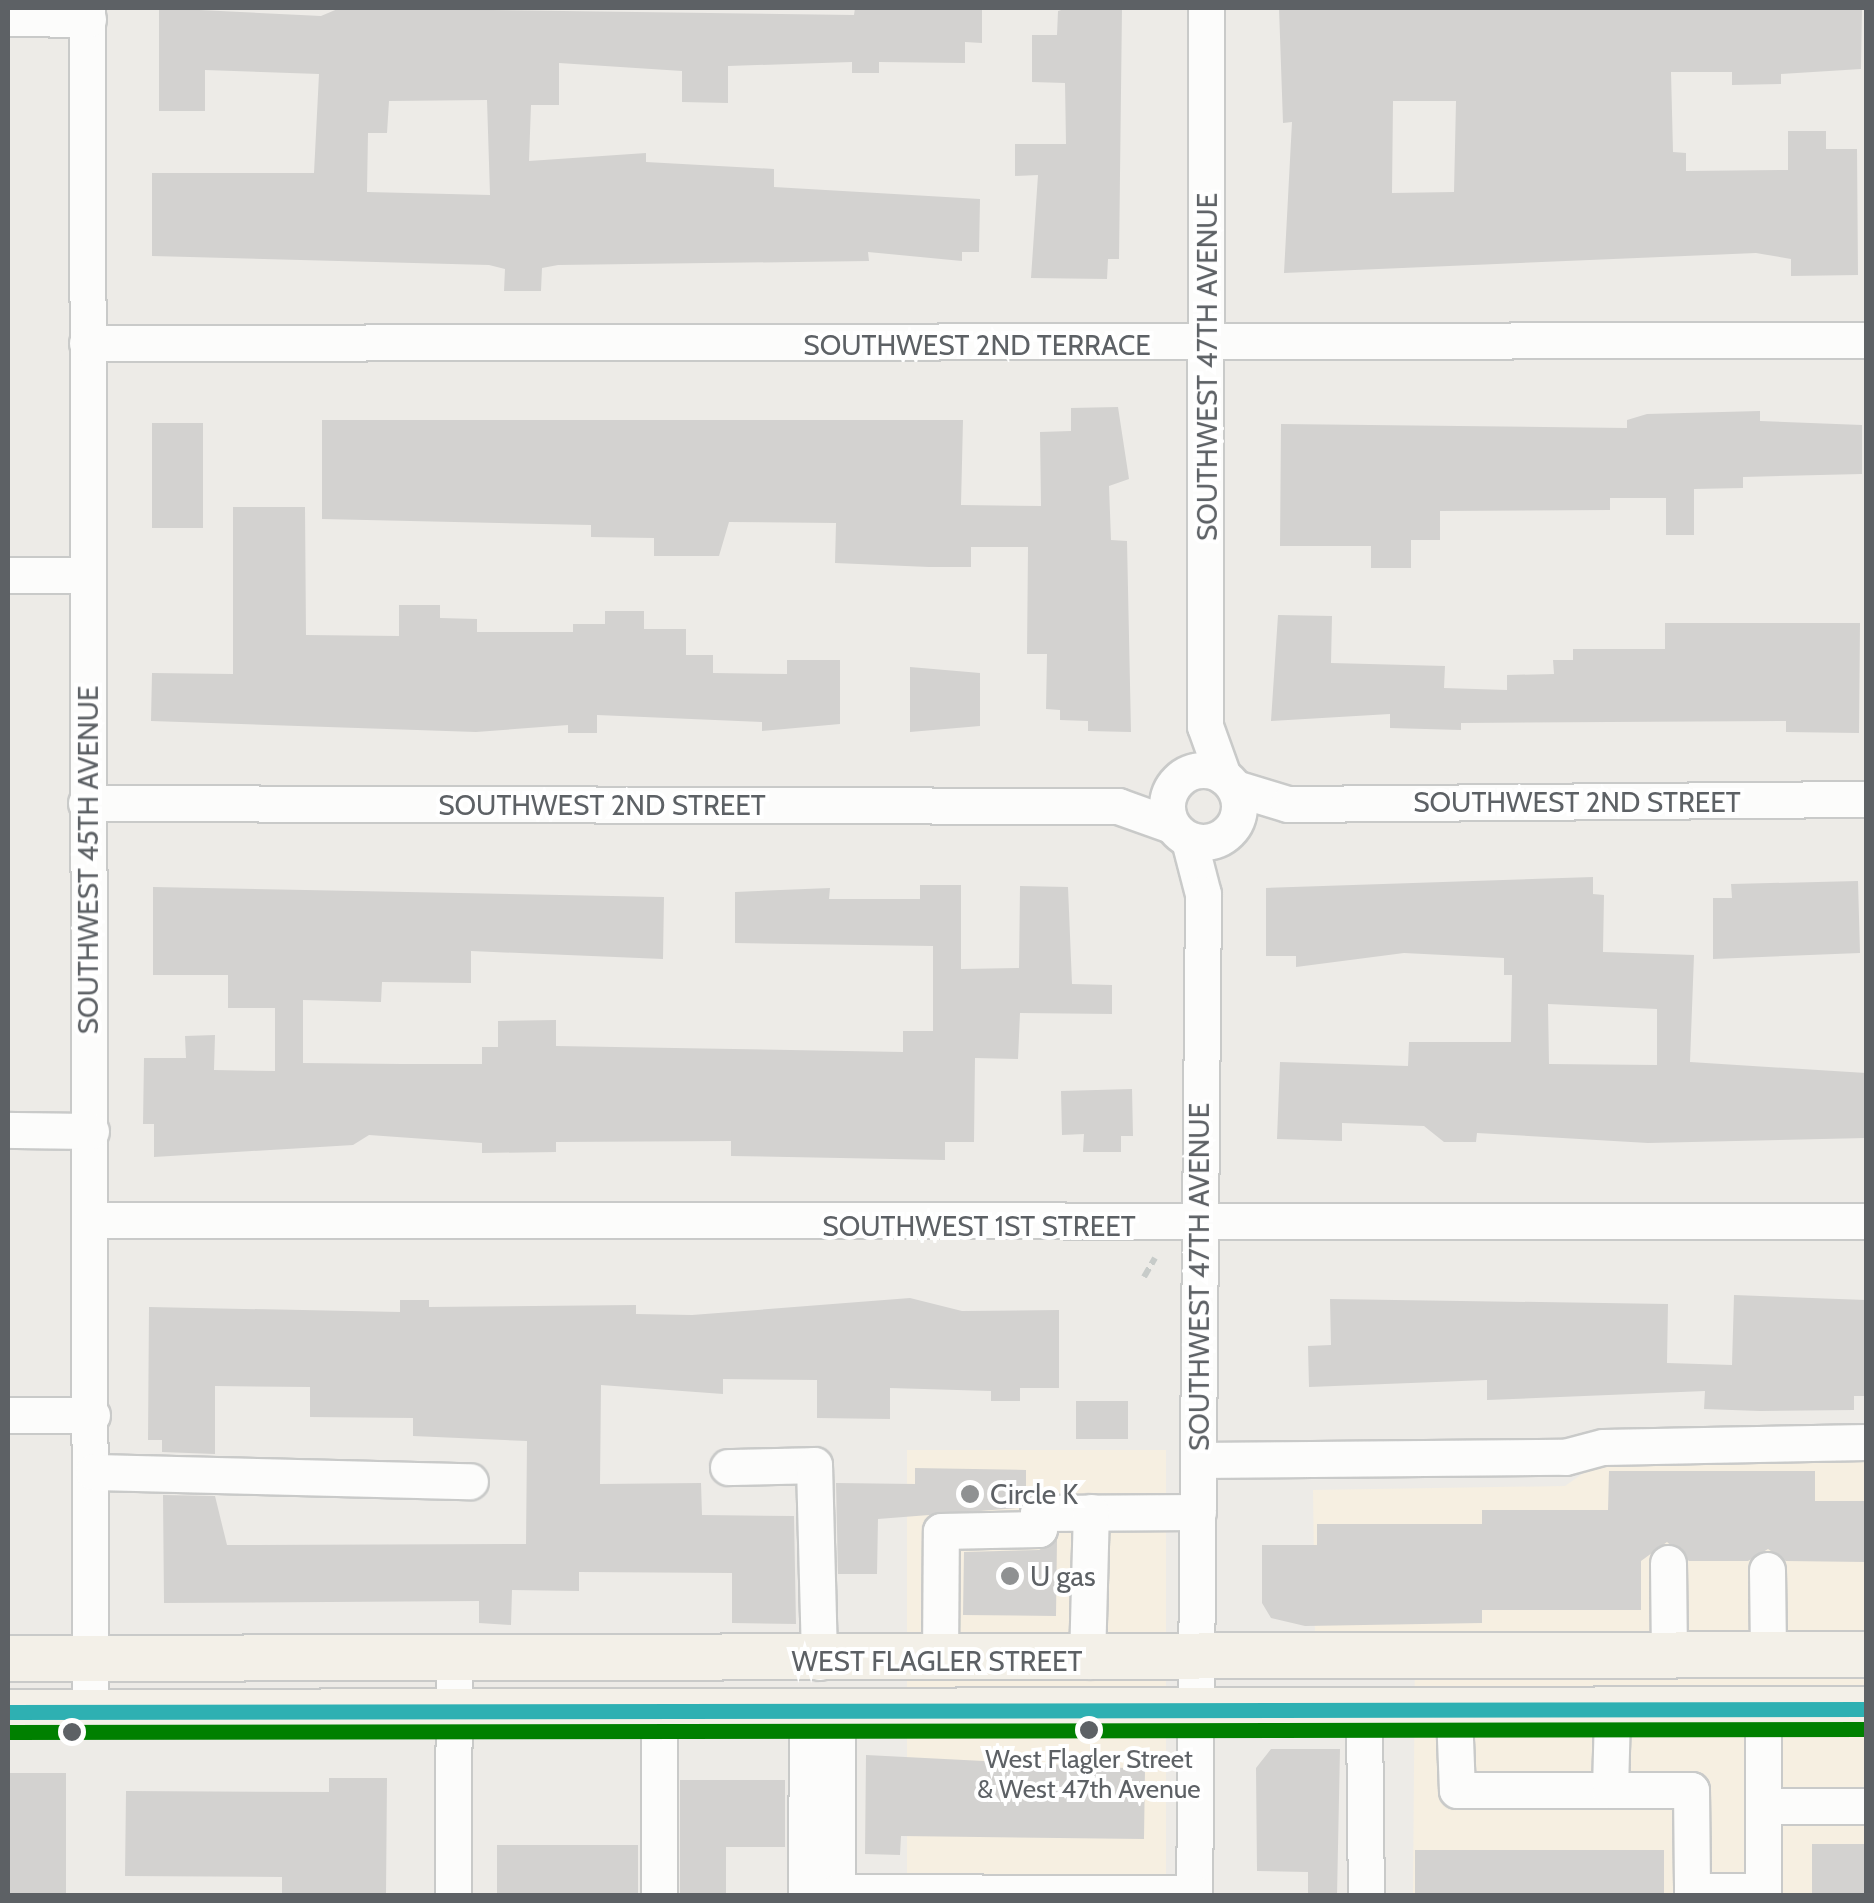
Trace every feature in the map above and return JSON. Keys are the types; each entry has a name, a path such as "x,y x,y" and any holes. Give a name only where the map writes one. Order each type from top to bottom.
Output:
{"main road":[{"name":"WEST FLAGLER STREET","path":"8,1658 819,1662 1866,1654"},
{"name":"WEST FLAGLER STREET","path":"8,1712 1199,1715 1866,1709"}],"street":[{"name":"SOUTHWEST 47TH AVENUE","path":"1194,1894 1200,1660 1199,1226 1208,345 1206,8"},
{"path":"8,18 88,13"},
{"name":"SOUTHWEST 45TH AVENUE","path":"88,13 90,1712"},
{"name":"SOUTHWEST 2ND TERRACE","path":"87,343 1208,345 1866,340"},
{"path":"8,575 87,576"},
{"name":"SOUTHWEST 2ND STREET","path":"86,802 1204,806 1866,799"},
{"path":"8,1130 91,1130"},
{"name":"SOUTHWEST 1ST STREET","path":"91,1220 1199,1226 1866,1221"},
{"path":"8,1415 92,1414"},
{"path":"1199,1460 1565,1458 1604,1446 1866,1442"},
{"path":"728,1467 814,1465 819,1662"},
{"path":"92,1472 470,1481"},
{"path":"1087,1660 1091,1512"},
{"path":"940,1660 941,1531 1039,1529 1038,1513 1198,1512"},
{"path":"1668,1563 1668,1656"},
{"path":"1767,1570 1768,1655"},
{"path":"453,1896 454,1660"},
{"path":"1454,1713 1456,1790 1691,1790 1692,1890 1763,1893 1763,1710"},
{"path":"1610,1790 1612,1711"},
{"path":"658,1896 659,1714"},
{"path":"822,1714 837,1892 1194,1894"},
{"path":"806,1896 822,1714"},
{"path":"1364,1714 1366,1896"},
{"path":"1764,1806 1866,1806"}],"path":[{"path":"1144,1277 1155,1258"}],"shaded area":[{"path":"907,1450 1166,1450 1166,1895 907,1895"},
{"path":"1866,1453 1866,1895 1413,1895 1415,1638 1315,1638 1313,1490 1565,1486 1605,1458"}],"building":[{"path":"159,8 321,16 340,8 854,15 855,8 982,8 982,43 965,42 965,63 879,62 879,73 852,73 852,62 728,66 728,103 682,102 682,71 559,63 559,105 531,105 529,161 646,153 646,162 774,169 774,187 980,199 979,252 962,252 962,261 868,252 869,261 558,265 542,268 541,291 504,291 505,269 489,265 152,256 152,173 314,173 319,74 205,70 205,111 159,111","holes":["487,100 490,195 367,192 368,133 387,133 389,101"]},
{"path":"1122,8 1119,259 1108,259 1107,279 1031,278 1038,175 1015,176 1015,144 1066,144 1065,83 1032,82 1032,35 1057,35 1058,11"},
{"path":"1279,8 1862,8 1861,69 1781,74 1781,84 1732,85 1732,72 1671,72 1673,152 1686,153 1686,171 1788,170 1788,131 1826,131 1826,149 1857,149 1858,275 1791,276 1791,259 1756,253 1284,273 1292,122 1283,123","holes":["1393,101 1456,101 1454,192 1392,193"]},
{"path":"1118,407 1129,479 1109,486 1111,540 1127,541 1131,732 1088,731 1088,721 1060,720 1060,710 1046,709 1047,654 1027,654 1028,547 971,547 971,567 929,567 835,563 836,523 729,522 719,556 654,556 654,538 591,537 591,525 322,519 322,420 963,420 961,505 1041,506 1040,432 1071,431 1071,408"},
{"path":"1760,411 1760,421 1862,425 1862,474 1743,477 1743,488 1694,489 1694,535 1666,535 1666,498 1610,498 1610,510 1440,511 1440,540 1411,540 1411,568 1371,568 1371,546 1280,546 1281,424 1627,428 1627,420 1647,414"},
{"path":"152,423 203,423 203,528 152,528"},
{"path":"233,507 305,507 306,635 399,636 399,605 440,605 440,618 477,619 477,632 573,632 573,624 605,624 605,611 644,611 644,629 686,629 686,655 713,655 713,673 787,674 787,660 840,660 840,724 762,731 762,722 597,715 597,733 568,733 568,725 476,732 151,721 152,673 233,674"},
{"path":"1278,615 1332,616 1331,663 1445,666 1444,688 1507,690 1507,675 1554,674 1553,660 1573,660 1573,649 1665,649 1665,623 1860,623 1859,733 1786,732 1786,721 1461,723 1461,730 1390,728 1390,714 1271,721"},
{"path":"910,667 980,673 980,726 910,732"},
{"path":"1593,877 1593,894 1604,895 1603,952 1694,955 1690,1062 1866,1073 1866,1138 1648,1143 1477,1133 1476,1142 1444,1142 1424,1126 1342,1123 1342,1141 1277,1139 1280,1062 1408,1066 1409,1042 1511,1042 1512,975 1504,975 1504,958 1404,953 1296,967 1296,956 1266,956 1266,888","holes":["1548,1004 1657,1009 1657,1065 1549,1064"]},
{"path":"1858,881 1860,953 1713,959 1713,898 1732,898 1731,884"},
{"path":"920,885 961,885 961,969 1019,968 1020,886 1068,887 1072,984 1112,985 1112,1014 1020,1013 1018,1059 975,1058 974,1142 945,1142 945,1160 731,1156 731,1141 556,1142 556,1152 482,1153 482,1143 369,1135 353,1145 154,1157 154,1124 143,1124 144,1058 186,1058 185,1036 215,1035 214,1070 275,1071 275,1008 228,1008 228,975 153,975 153,887 664,897 663,959 471,951 471,983 382,982 381,1002 303,1000 303,1063 482,1064 482,1047 498,1047 498,1021 556,1020 556,1046 903,1052 903,1031 933,1031 933,946 735,943 735,892 830,888 829,899 920,899"},
{"path":"1132,1089 1133,1136 1121,1136 1121,1152 1083,1152 1084,1134 1062,1135 1061,1091"},
{"path":"1734,1295 1866,1300 1866,1396 1854,1396 1854,1410 1704,1409 1705,1391 1487,1400 1487,1380 1309,1387 1308,1346 1331,1345 1330,1299 1668,1304 1667,1363 1732,1365"},
{"path":"910,1298 962,1311 1059,1310 1059,1388 1020,1388 1020,1401 991,1401 991,1391 890,1388 890,1419 817,1418 817,1380 723,1379 723,1394 601,1385 600,1484 701,1483 702,1515 794,1516 796,1624 732,1623 732,1573 579,1572 579,1591 512,1590 511,1625 479,1623 479,1601 164,1603 163,1495 215,1496 227,1545 526,1544 527,1441 413,1436 413,1418 310,1417 310,1387 215,1386 215,1454 162,1452 162,1440 148,1440 149,1307 400,1312 400,1300 429,1300 429,1307 636,1305 636,1314 692,1315"},
{"path":"1076,1401 1128,1401 1128,1439 1076,1439"},
{"path":"915,1468 1026,1470 1026,1496 1018,1508 878,1519 877,1574 838,1574 836,1483 915,1484"},
{"path":"1609,1471 1815,1471 1815,1501 1866,1501 1866,1562 1786,1561 1768,1549 1748,1561 1689,1561 1667,1542 1641,1561 1641,1610 1482,1610 1482,1623 1305,1626 1271,1618 1262,1603 1262,1545 1317,1545 1317,1524 1482,1524 1482,1510 1608,1510"},
{"name":"U gas","path":"1057,1540 1056,1616 963,1615 964,1552 1039,1550"},
{"path":"1271,1749 1340,1749 1337,1896 1308,1896 1308,1872 1257,1871 1256,1768"},
{"path":"866,1755 1145,1769 1144,1839 901,1836 900,1855 865,1854"},
{"path":"9,1773 66,1773 66,1896 9,1896"},
{"path":"329,1778 387,1778 386,1896 282,1896 282,1877 125,1876 126,1791 329,1792"},
{"path":"680,1780 785,1780 785,1847 726,1847 726,1896 680,1896"},
{"path":"1812,1844 1866,1844 1866,1896 1812,1896"},
{"path":"497,1845 638,1845 638,1896 497,1896"},
{"path":"1415,1850 1664,1850 1664,1896 1415,1896"}],"transit line":[{"path":"8,1712 1866,1709"},
{"path":"8,1732 1866,1729"}],"place":[{"name":"Circle K","path":"970,1494"},
{"name":"U gas","path":"1010,1576"},
{"name":"West Flagler Street & West 47th Avenue","path":"1089,1730"}]}
